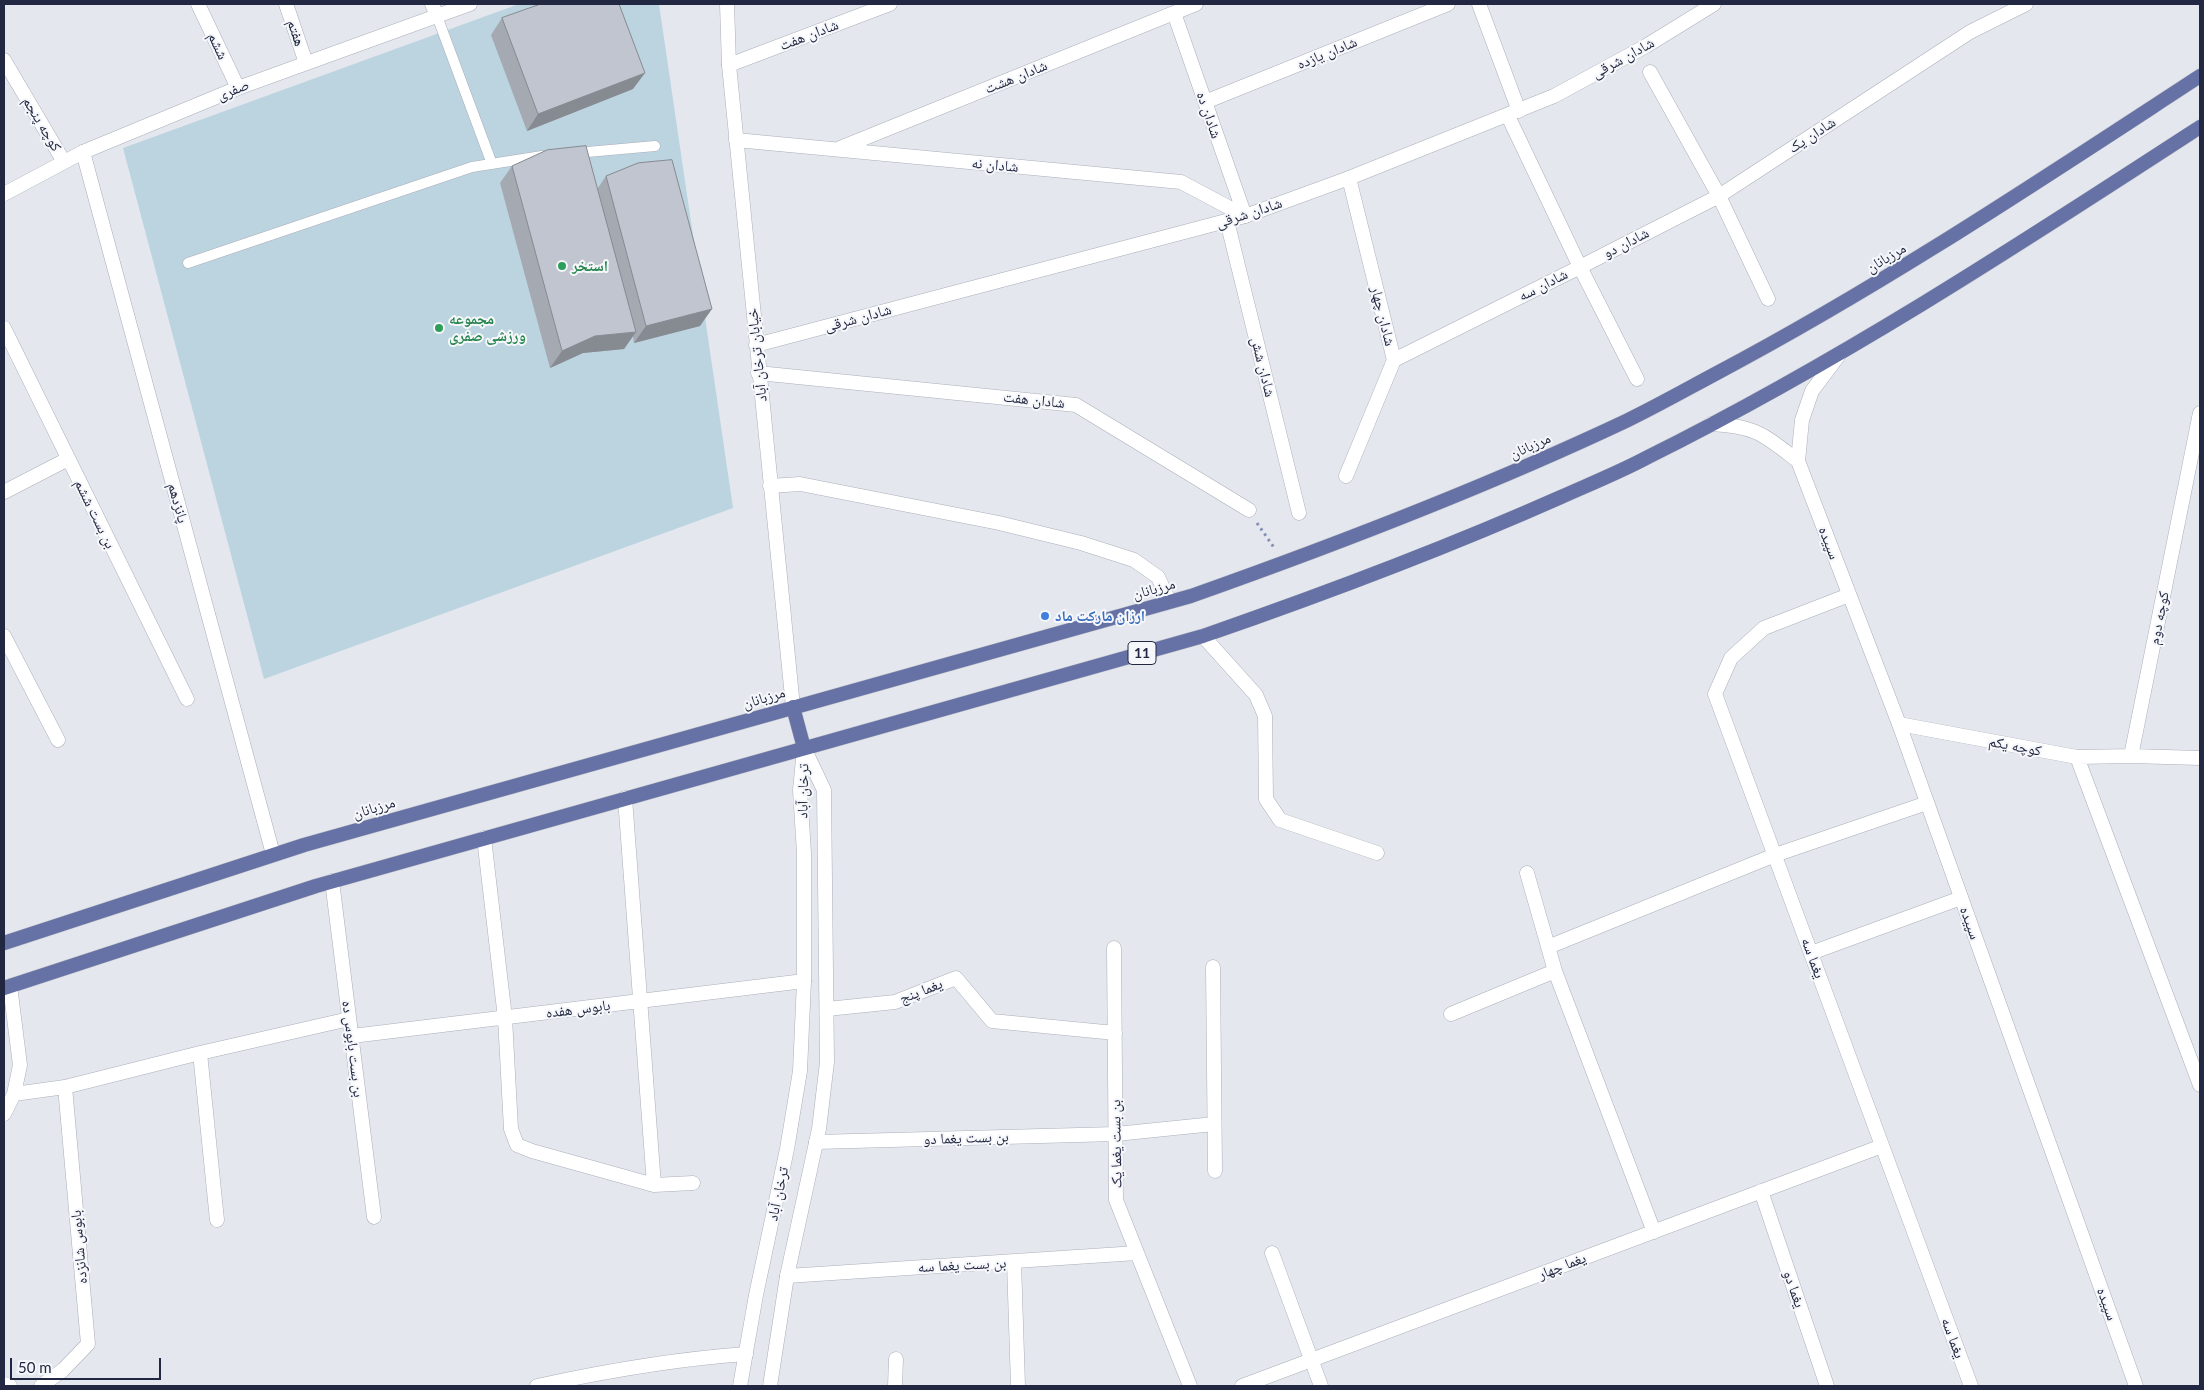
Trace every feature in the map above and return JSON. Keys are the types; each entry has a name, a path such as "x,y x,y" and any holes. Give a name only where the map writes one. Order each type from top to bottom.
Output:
{"main road":[{"name":"مرزبانان","path":"4,943 273,854 1170,601 1284,563 1486,484 1628,420 1788,335 1944,242 2200,76"},
{"name":"11","path":"7,987 332,881 1203,636 1346,586 1502,523 1647,458 1711,424 1839,355 1967,279 2200,127"},
{"path":"793,706 804,748"}],"street":[{"name":"ششم","path":"198,4 238,88"},
{"name":"هفتم","path":"286,4 306,63"},
{"name":"صفری","path":"4,194 83,152 238,88 306,63 434,10 470,4"},
{"name":"خیابان ترخان آباد","path":"727,4 729,65 736,140 793,706"},
{"name":"شادان هفت","path":"729,65 890,4"},
{"name":"شادان هشت","path":"837,150 1196,4"},
{"name":"شادان یازده","path":"1205,102 1448,4"},
{"path":"1479,4 1513,114 1580,267"},
{"name":"شادان شرقی","path":"756,345 1245,216 1349,178 1554,96 1646,46 1714,4"},
{"name":"شادان یک","path":"1719,196 1970,32 2026,4"},
{"name":"شادان ده","path":"1174,13 1245,216"},
{"name":"کوچه پنجم","path":"4,60 64,162"},
{"path":"1650,72 1719,196 1768,299"},
{"name":"شادان نه","path":"736,140 1181,182 1245,216"},
{"name":"پانزدهم","path":"83,152 273,854"},
{"name":"شادان چهار","path":"1346,476 1394,360 1349,178"},
{"name":"شادان دو","path":"1580,267 1719,196"},
{"name":"شادان شش","path":"1227,221 1299,513"},
{"name":"شادان سه","path":"1394,360 1580,267 1637,379"},
{"name":"بن بست ششم","path":"4,328 187,700"},
{"name":"سپیده","path":"1839,355 1812,391 1802,420 1798,461 1899,724 2136,1386"},
{"name":"شادان هفت","path":"758,373 1076,404 1249,510"},
{"name":"کوچه دوم","path":"2131,756 2200,413"},
{"path":"1711,424 1735,425 1760,432 1798,461"},
{"path":"4,492 68,459"},
{"path":"770,486 800,484 999,523 1080,543 1134,560 1158,577 1170,601"},
{"name":"یغما سه","path":"1849,595 1764,628 1731,658 1715,694 1971,1386"},
{"path":"4,636 58,740"},
{"path":"1203,636 1256,695 1265,716 1266,799 1280,820 1377,853"},
{"name":"کوچه یکم","path":"1899,724 2077,757 2131,756"},
{"name":"ترخان آباد","path":"740,1386 787,1149 800,1071 804,982 804,853 800,790 804,748"},
{"name":"ترخان آباد","path":"770,1386 787,1276 816,1142 827,1062 828,1009 824,790 804,748"},
{"path":"2131,756 2200,758"},
{"path":"2077,757 2200,1085"},
{"path":"625,798 642,1001 654,1185"},
{"path":"1548,947 1775,855 1927,803"},
{"path":"484,838 505,1018 511,1129 517,1145 532,1151 654,1185 693,1182"},
{"path":"1527,873 1555,971 1654,1232"},
{"name":"بن بست بابوس ده","path":"332,881 374,1217"},
{"path":"1811,953 1961,898"},
{"name":"بن بست یغما یک","path":"1114,948 1116,1200 1190,1386"},
{"path":"1213,967 1215,1171"},
{"path":"1451,1014 1555,971"},
{"name":"یغما پنج","path":"828,1009 895,1002 956,978 992,1021 1115,1033"},
{"name":"بابوس هفده","path":"352,1036 804,982"},
{"path":"4,1114 14,1094 20,1065 7,987"},
{"path":"14,1094 65,1087 200,1053 349,1019"},
{"path":"200,1053 217,1220"},
{"name":"بابوس شانزده","path":"41,1386 62,1370 88,1344 65,1087"},
{"name":"بن بست یغما دو","path":"816,1142 1116,1134 1214,1124"},
{"name":"یغما چهار","path":"1242,1386 1882,1146"},
{"name":"یغما دو","path":"1761,1191 1827,1386"},
{"name":"بن بست یغما سه","path":"787,1276 1137,1253"},
{"path":"1272,1253 1321,1386"},
{"path":"1014,1262 1018,1386"},
{"path":"537,1386 601,1372 704,1357 746,1354"},
{"path":"895,1386 896,1359"},
{"path":"4,1384 10,1386"}],"lane":[{"path":"434,10 492,164"},
{"path":"568,154 655,146"},
{"path":"188,264 472,167 549,155"}],"path":[{"path":"1249,510 1284,563"}],"shaded area":[{"name":"مجموعه ورزشی صفری","path":"519,4 659,4 733,508 264,679 123,148"}],"building":[{"path":"541,4 619,4 645,73 538,114 502,18"},
{"name":"استخر","path":"586,146 636,332 595,336 562,351 512,166 547,150"},
{"path":"672,160 712,309 646,326 606,176 638,163"}],"place":[{"name":"استخر","path":"562,266"},
{"name":"مجموعه ورزشی صفری","path":"439,328"},
{"name":"ارزان مارکت ماد","path":"1045,616"}]}
